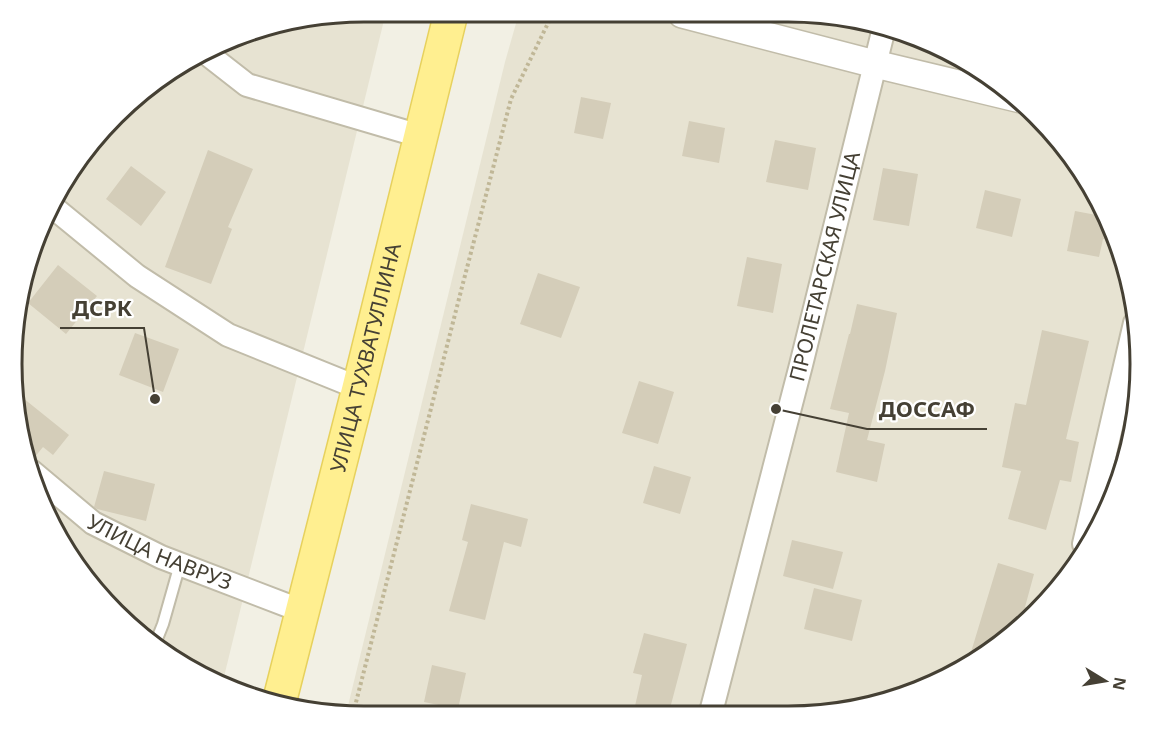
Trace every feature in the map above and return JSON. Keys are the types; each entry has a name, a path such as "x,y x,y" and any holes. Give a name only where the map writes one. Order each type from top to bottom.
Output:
{"main road":[{"name":"УЛИЦА ТУХВАТУЛЛИНА","path":"281,696 449,22"}],"street":[{"path":"713,22 997,93"},
{"name":"ПРОЛЕТАРСКАЯ УЛИЦА","path":"713,706 795,388 882,36"},
{"path":"213,58 247,85 420,136"},
{"path":"59,212 137,276 228,335 359,388"},
{"path":"1087,533 1130,345"},
{"name":"УЛИЦА НАВРУЗ","path":"44,482 93,523 161,557 302,611"}],"lane":[{"path":"158,637 180,564"}],"path":[{"path":"355,706 511,99 549,22"}],"shaded area":[{"path":"384,22 224,676 193,661 139,622 93,573 68,536 58,516 34,453 25,409 23,342 34,276 58,213 80,174 107,139 156,93 193,68 213,58 276,34 320,25"},
{"path":"516,22 788,22 833,25 898,41 960,68 1014,107 1046,139 1085,194 1112,255 1128,320 1130,387 1119,453 1095,516 1085,536 1060,573 1014,622 979,649 940,671 877,695 833,704 811,706 348,706"}],"building":[{"path":"581,97 611,103 603,139 574,133"},
{"path":"689,121 725,128 719,163 682,156"},
{"path":"775,140 816,148 808,190 766,182"},
{"path":"208,150 253,169 228,227 232,229 211,284 165,267"},
{"path":"131,166 166,192 141,226 106,199"},
{"path":"883,168 918,174 909,226 873,220"},
{"path":"985,190 1021,199 1012,237 976,228"},
{"path":"1075,211 1096,215 1106,240 1103,239 1099,257 1067,251"},
{"path":"747,257 782,264 773,313 737,306"},
{"path":"58,265 97,296 66,334 28,303"},
{"path":"538,273 580,287 561,338 520,324"},
{"path":"857,304 897,313 867,440 885,444 877,482 836,472 849,413 830,409"},
{"path":"1042,330 1089,341 1066,439 1079,442 1071,482 1060,480 1046,530 1008,519 1021,471 1002,467 1015,403 1026,405"},
{"path":"135,333 179,349 163,392 119,375"},
{"path":"639,381 674,392 658,444 622,433"},
{"path":"24,399 69,435 53,455 43,447 35,457"},
{"path":"654,466 691,477 680,514 643,503"},
{"path":"104,471 155,484 146,521 94,507"},
{"path":"471,504 528,519 521,547 504,542 485,620 449,611 468,542 462,540"},
{"path":"792,540 843,552 833,589 783,576"},
{"path":"998,563 1034,574 1025,607 1028,608 997,636 970,655"},
{"path":"814,588 862,600 852,641 804,629"},
{"path":"644,633 687,644 671,706 635,706 642,675 633,673"},
{"path":"432,665 466,673 459,706 424,702"}],"place":[{"name":"ДСРК","path":"155,399"},
{"name":"ДОССАФ","path":"776,409"}]}
